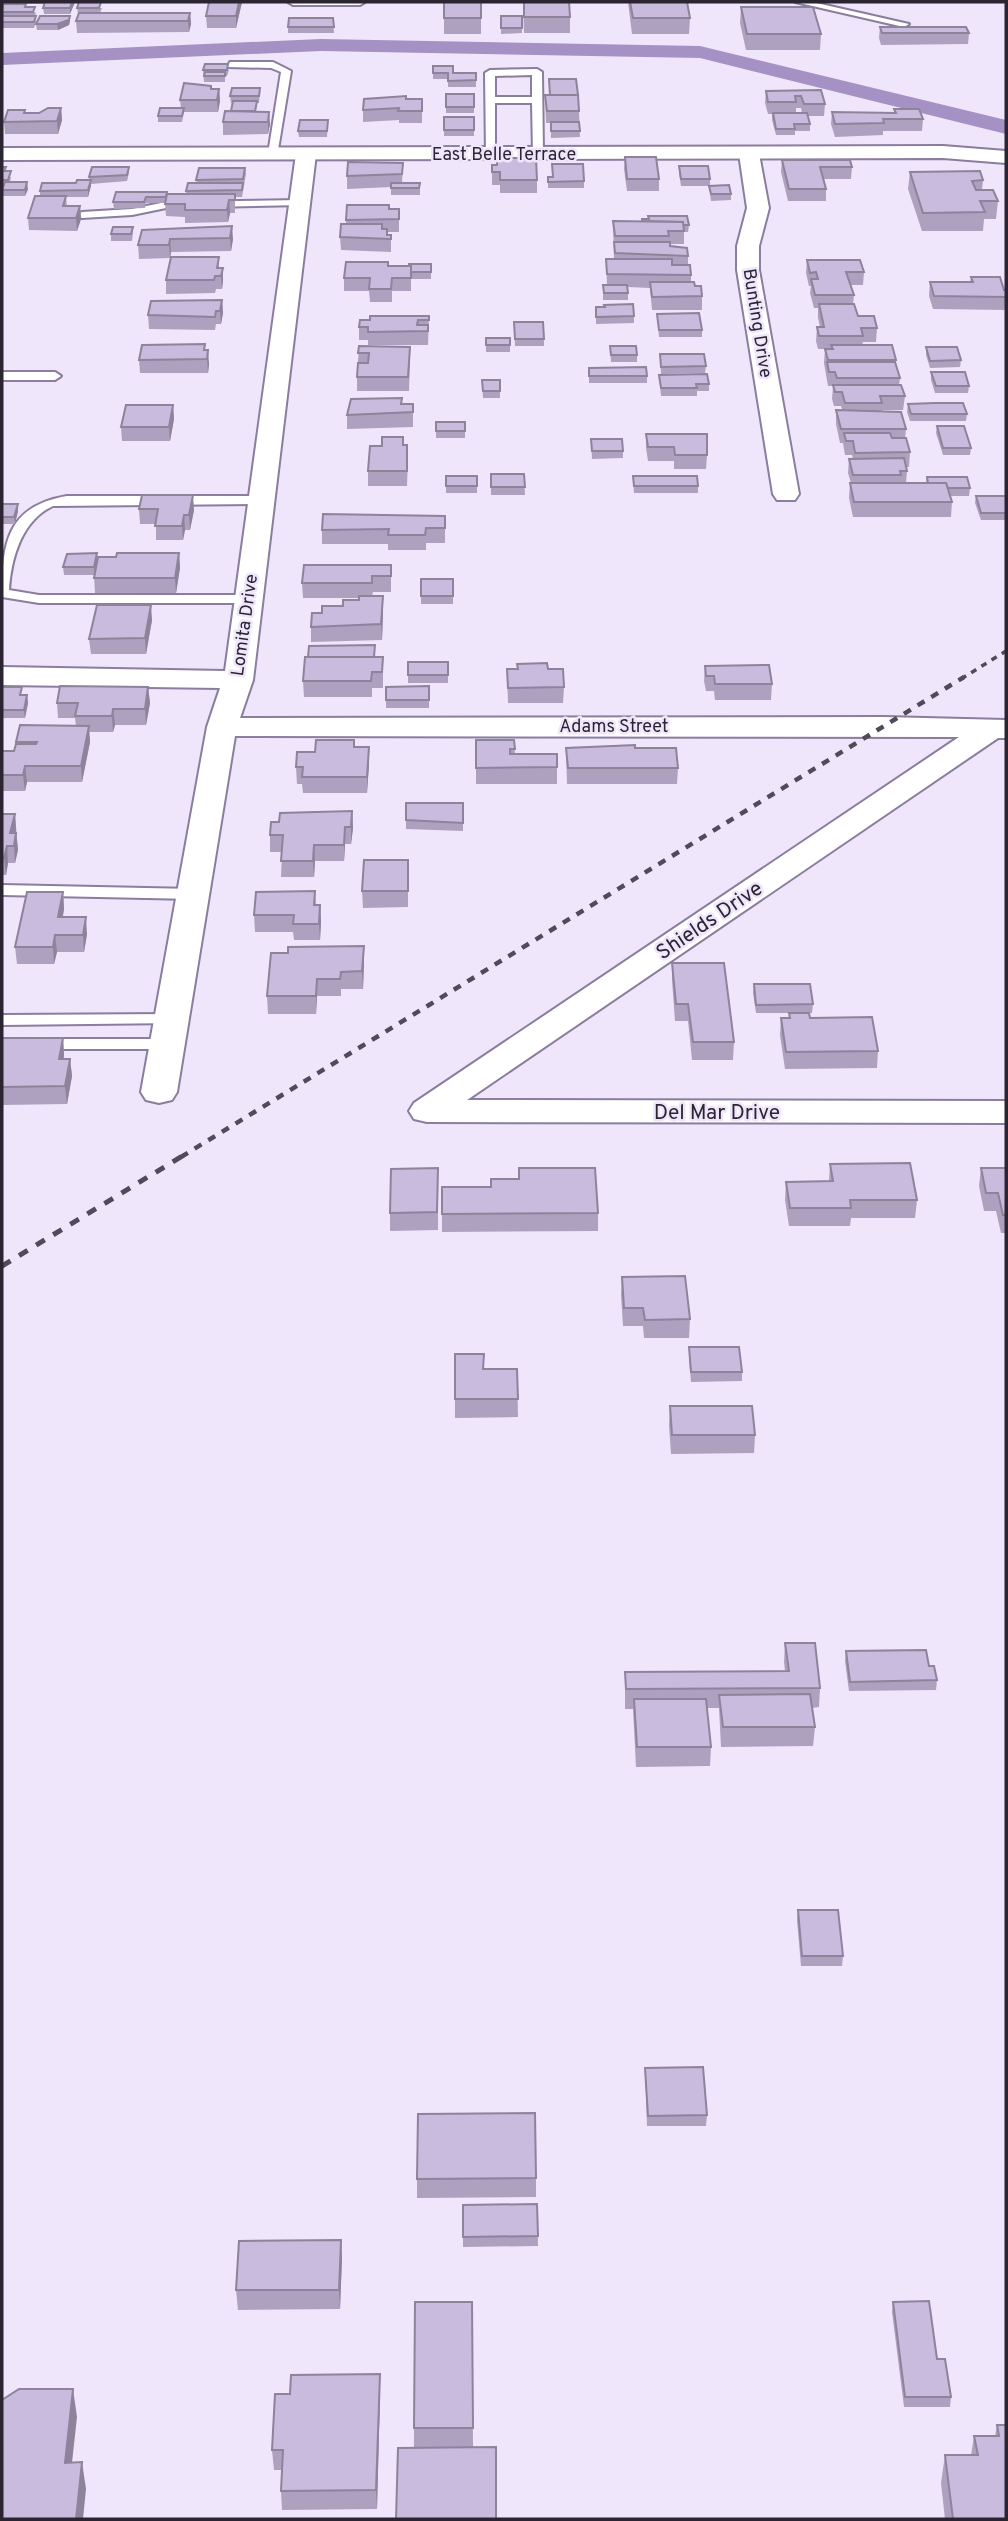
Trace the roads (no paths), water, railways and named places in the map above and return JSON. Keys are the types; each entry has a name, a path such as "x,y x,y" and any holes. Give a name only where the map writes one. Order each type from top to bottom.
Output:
{"street":[{"name":"East Belle Terrace","path":"2,154 943,152 1006,157"},
{"name":"Lomita Drive","path":"159,1092 222,727 237,680 306,154"},
{"name":"Bunting Drive","path":"749,154 758,208 748,246 748,270 786,494"},
{"path":"2,676 237,680"},
{"name":"Adams Street","path":"222,727 884,726 999,729"},
{"name":"Shields Drive","path":"427,1111 999,729"},
{"name":"Del Mar Drive","path":"427,1111 1006,1112"}],"lane":[{"path":"293,2 360,2"},
{"path":"800,2 904,24"},
{"path":"230,65 273,65 286,71 273,154"},
{"path":"490,154 490,73 537,72 538,154"},
{"path":"491,100 538,100"},
{"path":"82,215 132,212 175,205 300,203"},
{"path":"2,376 55,376"},
{"path":"248,599 39,599 11,597 3,593 2,587 25,514 42,503 67,500 261,500"},
{"path":"2,890 194,894"},
{"path":"2,1020 170,1032"},
{"path":"2,1044 170,1032"}],"waterway":[{"path":"2,59 321,45 700,52 1006,127"}],"railway":[{"path":"961,679 1006,651"},
{"path":"181,1157 964,677"},
{"path":"2,1266 184,1155"}]}
